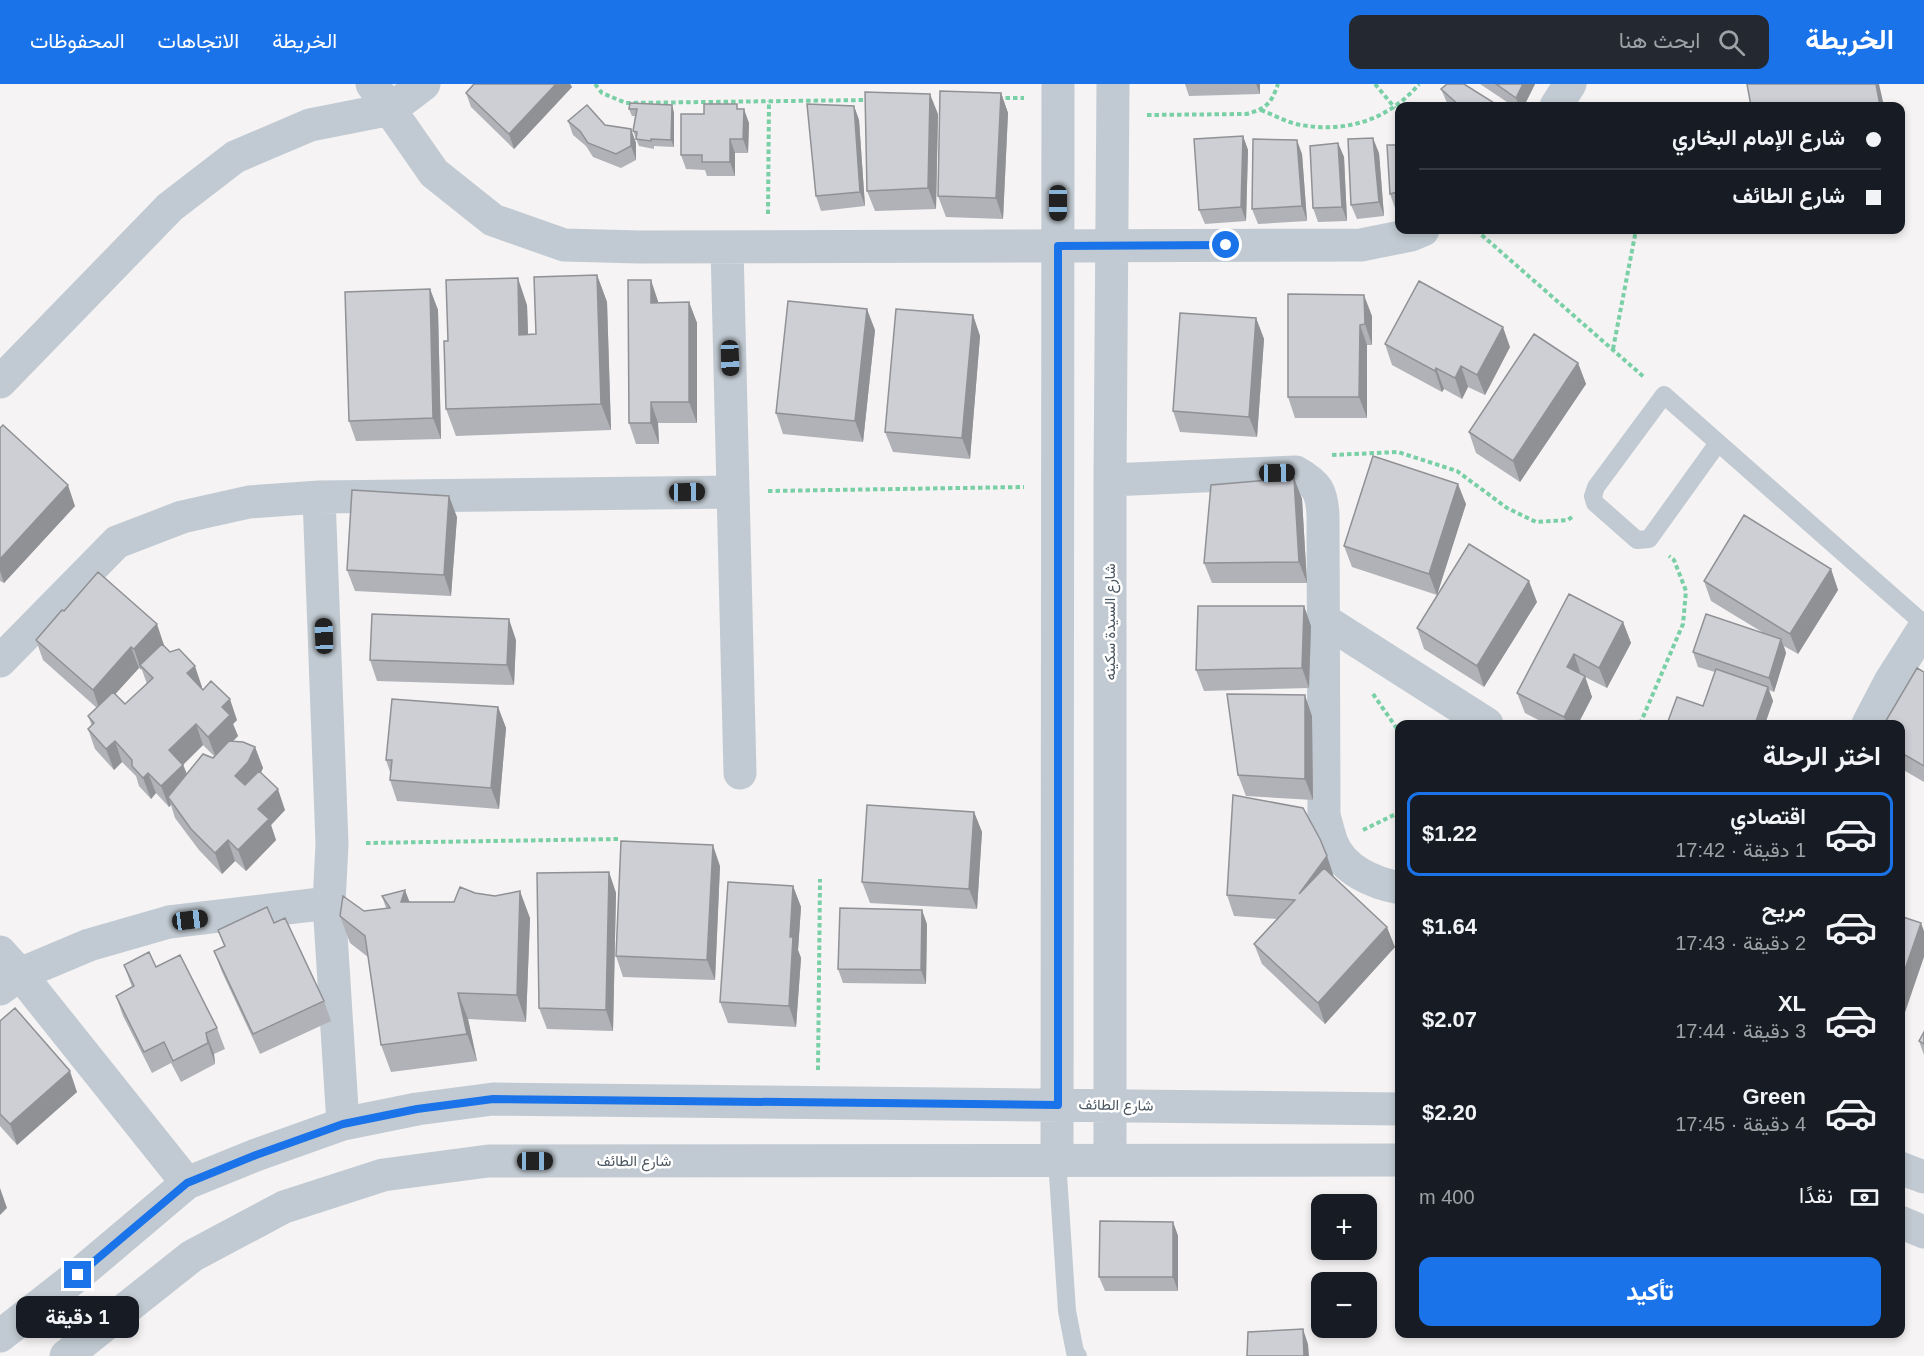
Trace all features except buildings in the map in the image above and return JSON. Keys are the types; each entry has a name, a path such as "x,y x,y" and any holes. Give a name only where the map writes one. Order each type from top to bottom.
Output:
{"street":[{"path":"0,382 170,207 235,157 381,97 424,84"},
{"path":"1558,102 1569,84"},
{"path":"1057,1160 1058,91"},
{"path":"381,97 434,173 493,220 564,245 727,247 1361,245 1414,234"},
{"name":"شارع السيدة سكينه","path":"1110,1160 1110,480 1113,100"},
{"path":"727,247 740,773"},
{"path":"1110,480 1296,472 1312,481 1322,497 1324,816 1333,845 1352,869 1378,884 1395,887"},
{"path":"0,660 117,542 182,517 249,502 319,497 733,492"},
{"path":"319,497 332,844 329,903 343,1124"},
{"path":"1324,620 1481,720"},
{"path":"1870,720 1924,626"},
{"path":"187,1183 7,972 170,922 329,903"},
{"name":"شارع الطائف","path":"0,1336 78,1275 187,1183 343,1124 417,1109 493,1099 1395,1109"},
{"name":"شارع الطائف","path":"66,1356 192,1257 284,1207 384,1175 488,1161 1395,1160"},
{"path":"1905,1170 1924,1177"},
{"path":"1905,1224 1924,1232"}],"lane":[{"path":"1718,443 1648,539 1637,540 1595,503 1593,496 1596,487 1664,395 1924,626"},
{"path":"1057,1160 1067,1311 1075,1352 1078,1356"}],"path":[{"path":"595,84 602,93 626,103 873,99"},
{"path":"1113,100 1245,114 1260,110 1272,100 1278,84"},
{"path":"1260,110 1296,123 1333,127 1370,121 1395,108 1375,84"},
{"path":"1401,102 1419,84"},
{"path":"988,98 1058,91"},
{"path":"768,246 769,101"},
{"path":"1481,234 1664,395"},
{"path":"1612,350 1635,234"},
{"path":"1326,456 1336,453 1398,452 1457,471 1507,508 1536,522 1568,520 1595,503"},
{"path":"733,492 1058,486"},
{"path":"1642,720 1683,624 1686,591 1674,560 1648,539"},
{"path":"332,844 620,839"},
{"path":"818,1103 820,879"}],"route":[{"path":"78,1275 187,1183 343,1124 417,1109 493,1099 1058,1105 1058,246 1226,245"}]}
